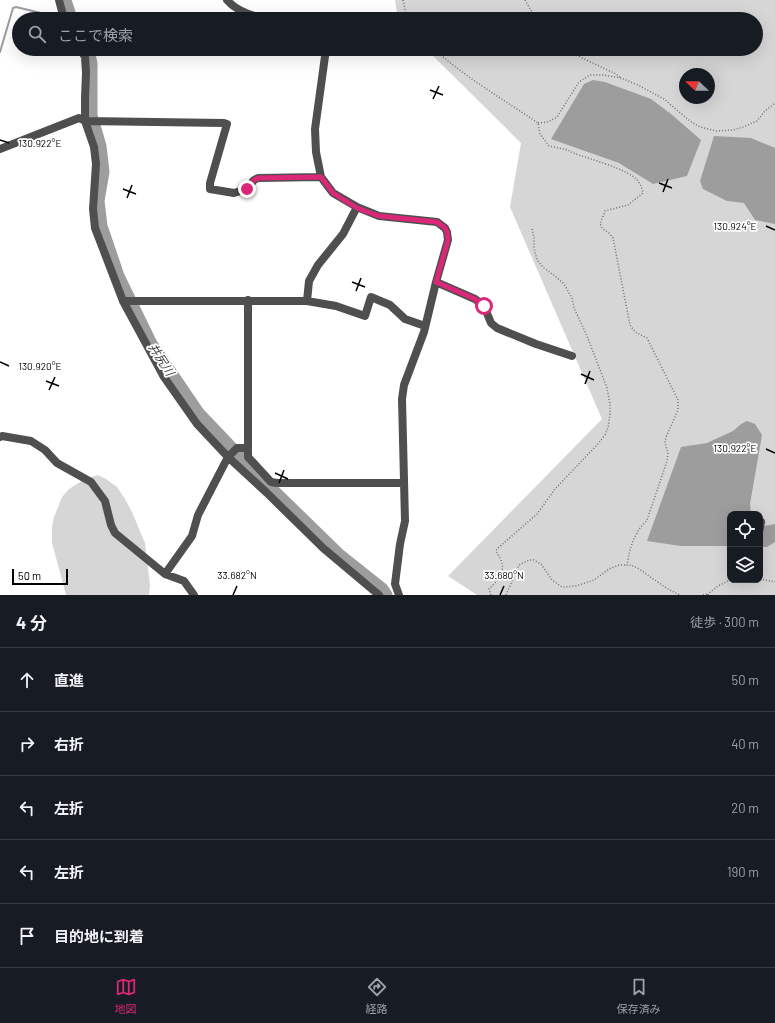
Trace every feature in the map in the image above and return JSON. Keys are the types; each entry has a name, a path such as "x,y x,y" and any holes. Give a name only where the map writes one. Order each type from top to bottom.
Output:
{"street":[{"path":"59,0 62,12"},
{"path":"226,0 245,12"},
{"path":"84,56 86,72 84,97 85,121 94,147 96,164 93,209 95,228 122,301 164,377 197,424 228,457 323,548 379,595"},
{"path":"325,56 315,129 316,152 321,177 333,193 357,208 379,216 437,222 445,228 447,232 448,240 424,332 404,385 402,399 405,521 400,544 395,584 399,595"},
{"path":"0,149 80,118 85,121 224,123 227,124 210,183 210,189 234,193 247,189 254,180 258,178 321,177"},
{"path":"307,301 309,281 318,265 343,234 357,208"},
{"path":"436,282 475,299 484,306 491,323 497,328 536,344 572,356"},
{"path":"122,301 307,301 336,306 365,316 371,297 390,305 405,319 425,326"},
{"path":"248,300 248,457 271,482 404,483"},
{"path":"0,437 2,436 31,441 45,450 57,463 91,482 105,501 115,533 164,574 184,581 194,595"},
{"path":"164,574 192,536 198,515 228,457 237,448 247,448"}],"path":[{"path":"403,0 406,12"},
{"path":"525,0 532,12"},
{"path":"442,56 456,68 538,123 548,122 557,117 579,82 590,75 604,75 621,78 638,85 664,99 690,122 700,127 716,131 733,130 757,121 765,111 775,103"},
{"path":"578,56 620,76 621,78"},
{"path":"538,123 540,134 549,146 568,150 622,170 635,178 642,186 643,193 628,205 605,211 600,224 603,229 613,238 630,325 635,332 647,338 678,400 678,410 666,437 665,443 668,453 667,461 647,520 638,531 633,541 627,565"},
{"path":"490,595 489,588 499,577 502,569 502,564 496,551 497,549 536,514 555,489 597,445 605,435 608,428 610,414 607,388 587,336 574,308 572,298 564,284 544,268 537,260 532,229"},
{"path":"506,595 519,565 529,560 534,560 541,564 552,580 562,587 576,586 594,580 610,569 619,565 632,565 655,581 680,595"},
{"path":"763,580 775,582"},
{"path":"703,595 708,594 727,582"}],"shaded area":[{"path":"395,0 775,0 775,595 477,595 448,576 602,419 510,207 521,143 433,56 763,56 763,12 397,12"},
{"path":"593,80 605,82 651,99 701,140 687,176 653,184 619,163 551,139 584,84"},
{"path":"714,136 751,138 775,148 775,224 755,220 744,203 727,201 703,189 700,181"},
{"path":"747,421 755,424 762,435 750,504 751,511 727,511 727,546 681,546 647,541 681,447 707,443 733,431"},
{"path":"98,475 117,487 132,512 145,543 150,585 149,595 66,595 52,543 52,527 54,517 62,497 69,489 85,479"},
{"path":"775,524 775,542 767,547 763,547 763,526"}],"waterway":[{"name":"井尻川","path":"65,0 69,12"},
{"path":"0,52 13,8 16,7 37,12"},
{"name":"井尻川","path":"89,56 91,64 91,115 100,146 103,172 98,201 101,226 118,276 151,344 198,413 256,474 338,554 382,589 386,595"}],"route":[{"path":"247,189 254,180 258,178 321,177 333,193 357,208 379,216 437,222 445,228 448,240 436,282 475,299 484,306"}]}
